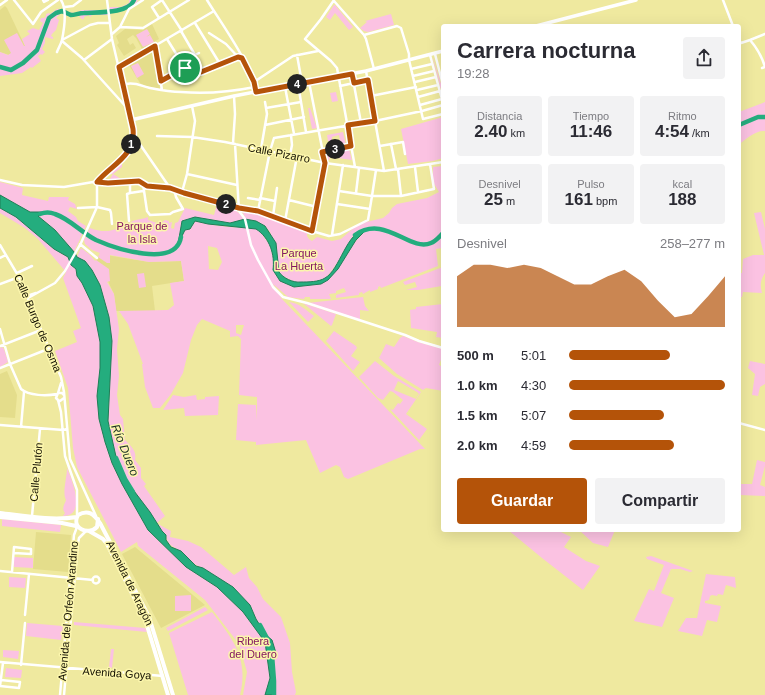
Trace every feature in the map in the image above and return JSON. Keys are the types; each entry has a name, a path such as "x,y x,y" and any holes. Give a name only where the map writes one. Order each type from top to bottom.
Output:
{"highway":[{"path":"0,513 62,518 76,516 85,512 91,513 97,517 97,527 94,530 88,531 77,526 62,523 0,517"},
{"path":"76,516 77,526"},
{"name":"Avenida de Aragón","path":"97,517 149,617 173,695"},
{"name":"Avenida de Aragón","path":"88,531 102,539 107,544 138,604 150,633 168,695"}],"main road":[{"path":"544,24 636,0"},
{"path":"131,120 255,90 285,87 339,77 441,52"}],"street":[{"path":"0,5 7,0"},
{"path":"14,0 33,24 39,13 60,0 65,6 62,41 57,52"},
{"path":"43,0 45,2 48,0"},
{"path":"65,6 73,6 81,0"},
{"path":"107,0 112,38 134,138 170,188"},
{"path":"112,34 120,27 129,9 143,0"},
{"path":"159,18 152,7 162,0 195,55 199,53"},
{"path":"120,27 143,28 188,0"},
{"path":"126,84 136,83 142,86 180,92 202,93 255,90 254,82 242,58 207,0"},
{"path":"355,167 337,68 305,38 334,0 364,35 374,69"},
{"path":"723,0 732,24"},
{"path":"119,67 214,11"},
{"path":"62,41 90,24 98,22 110,23"},
{"path":"195,23 220,64"},
{"path":"364,35 397,26 400,27 409,54 409,60 423,119 441,114"},
{"path":"209,34 226,44 238,57 242,58"},
{"path":"741,43 765,34"},
{"path":"84,60 112,38"},
{"path":"167,39 185,68"},
{"path":"750,40 763,61 765,67 762,68"},
{"path":"62,41 84,60 128,109"},
{"path":"155,46 162,90"},
{"path":"254,82 291,56 318,51"},
{"path":"432,54 432,64 441,95"},
{"path":"432,54 441,79"},
{"path":"297,55 302,83"},
{"path":"186,80 201,72 238,57"},
{"path":"161,81 195,62 201,72"},
{"path":"411,69 432,64"},
{"path":"413,76 434,70"},
{"path":"366,71 384,171"},
{"path":"352,74 361,123"},
{"path":"415,82 436,77"},
{"path":"340,86 368,80"},
{"path":"309,82 325,163 312,231"},
{"path":"298,84 306,132"},
{"path":"371,96 438,84"},
{"path":"138,89 142,86"},
{"path":"285,87 291,120 292,145 290,155"},
{"path":"418,97 440,91"},
{"path":"234,96 236,114 234,144 239,211 245,219 258,260 274,287 283,297 307,303 441,347"},
{"path":"420,105 441,99"},
{"path":"261,149 265,125 266,102"},
{"path":"266,108 301,102"},
{"path":"258,211 274,138 375,121 422,111 441,105"},
{"path":"177,198 183,193 187,174 195,120 192,106"},
{"path":"265,125 304,117"},
{"name":"Calle Pizarro","path":"157,136 192,137 297,156 325,163 384,171 441,162"},
{"path":"28,297 55,283 66,271 79,247 97,207 97,182 121,161 134,138"},
{"path":"380,146 403,142 405,154"},
{"path":"391,144 401,196"},
{"path":"322,152 351,146"},
{"path":"285,221 297,156"},
{"path":"339,191 372,196 401,196 434,190 430,164"},
{"path":"332,235 343,165"},
{"path":"415,166 418,192"},
{"path":"356,193 359,168"},
{"path":"0,180 22,185 64,187 97,182 141,183 170,188 239,208 258,211 312,231 332,235 340,234 368,220 376,170"},
{"path":"187,174 237,185"},
{"path":"129,221 127,194 130,193 130,182"},
{"path":"141,183 146,211 149,214 170,214 183,209 177,198 176,190"},
{"path":"165,188 167,183"},
{"path":"273,216 277,188"},
{"path":"130,193 143,191"},
{"path":"248,198 275,201"},
{"path":"289,200 317,207"},
{"path":"337,203 370,209"},
{"path":"78,208 97,207 110,211 112,224"},
{"path":"80,244 97,258"},
{"name":"Calle Burgo de Osma","path":"0,245 19,277 62,381 72,464 97,517"},
{"path":"0,254 6,254"},
{"path":"0,258 6,254"},
{"path":"17,273 32,266"},
{"path":"0,284 19,277"},
{"path":"0,329 10,364 20,387 24,391 45,395 57,400 62,401 64,397 62,393 45,395"},
{"path":"0,346 41,330"},
{"path":"0,368 48,349"},
{"name":"Calle Burgo de Osma","path":"58,394 62,381"},
{"path":"20,427 24,391"},
{"path":"58,394 56,396 61,412 65,456 77,490 76,516"},
{"path":"741,424 765,430"},
{"path":"0,425 40,429 67,429"},
{"name":"Calle Plutón","path":"32,516 40,429"},
{"name":"Avenida del Orfeón Arandino","path":"60,695 74,535 77,526"},
{"name":"Avenida del Orfeón Arandino","path":"64,695 78,543 79,538 88,531"},
{"path":"12,572 14,547 31,549 30,554 14,553"},
{"path":"0,571 93,580"},
{"path":"25,615 29,574"},
{"path":"21,665 25,623"},
{"path":"1,662 0,686 19,688 20,682 1,680"},
{"name":"Avenida Goya","path":"1,662 67,669 163,676"},
{"path":"163,676 169,689 171,690"}],"shaded area":[{"path":"5,6 25,46 9,55 0,52 0,10"},
{"path":"152,24 159,39 142,49 133,35 127,39 130,45 133,43 136,48 124,56 117,45 119,43 116,36 125,29 143,30"},
{"path":"154,51 160,89 145,86 140,83 129,65"},
{"name":"Río Duero","path":"0,195 30,212 45,212 38,216 55,230 77,257 85,261 92,270 100,285 109,317 112,341 108,421 117,461 125,479 166,535 166,540 171,547 181,551 196,566 203,568 233,587 250,605 256,619 266,635 272,640 276,653 272,659 274,695 265,695 270,678 265,642 243,612 217,587 186,567 148,530 122,484 112,463 99,419 97,396 100,368 100,342 93,306 77,276 76,269 71,265 68,257 54,249 16,217 0,208"},
{"path":"195,217 230,223 245,219 256,221 265,226 276,243 279,272 288,280 295,282 310,282 325,278 335,267 348,243 353,237 359,232 365,231 356,240 338,269 328,280 321,284 294,287 280,281 273,270 272,253 268,242 256,229 208,224 195,221 190,229 185,230 178,244 182,221"},
{"path":"100,254 149,262 181,261 184,281 152,286 155,311 116,311 114,294 105,275 95,262"},
{"path":"7,371 17,395 15,418 0,417 0,374"},
{"path":"36,532 71,535 68,572 33,569"},
{"path":"135,547 205,605 161,628 122,554"}],"green space":[{"path":"129,0 138,0 135,6 109,15 92,15 90,17 89,15 84,17 84,19 79,16 65,16 65,12 75,13 82,10 108,10 110,7 121,7 129,3"},
{"path":"334,5 353,27 349,30 335,13 330,20 326,17"},
{"path":"57,9 62,9 62,12 56,18 59,20 56,30 51,36 53,39 45,37 45,43 42,49 45,52 38,56 41,61 22,73 0,76 0,52 8,55 11,53 4,40 17,33 25,46 22,39 30,34 27,31 33,28 39,30 43,23 40,21 41,18 44,18 46,14 50,14"},
{"path":"391,14 394,25 368,32 360,28 367,22 365,21"},
{"path":"147,29 150,34 146,37 150,35 154,42 143,47 136,35"},
{"path":"433,59 441,84 441,90"},
{"path":"138,63 144,74 137,78 131,66"},
{"path":"336,92 338,101 332,102 330,93"},
{"path":"765,102 765,131 754,133 741,143 741,111"},
{"path":"308,108 310,108 317,128 312,129"},
{"path":"441,118 441,159 408,164 401,129"},
{"path":"343,132 346,145 341,146 339,135 332,137 332,141 328,141 327,135"},
{"path":"349,149 352,160 330,157 328,160 327,153"},
{"path":"122,161 122,167 113,174 109,174"},
{"path":"441,166 441,248 436,249 438,266 381,288 380,286 378,289 370,292 370,290 363,294 362,292 359,293 359,295 336,298 336,295 346,292 344,288 336,291 336,293 329,294 331,299 310,299 310,297 305,297 304,299 288,297 273,284 282,299 425,449 420,449 348,479 344,477 340,467 336,465 320,473 306,440 256,445 256,442 236,440 238,404 256,405 257,420 257,397 239,395 241,339 238,336 230,337 230,331 202,319 197,325 191,340 183,373 171,394 160,408 153,408 145,387 143,364 128,324 119,311 168,310 174,305 170,283 184,281 181,261 149,262 110,255 110,263 107,263 98,257 100,253 92,250 85,244 84,240 90,228 108,231 148,217 148,220 160,224 165,220 169,221 169,223 172,222 171,228 174,229 175,223 178,222 185,208 214,215 217,204 235,210 245,218 241,210 263,215 307,233 307,236 312,241 317,237 332,241 341,239 358,224 383,218 397,204 427,198 439,192 433,182 433,167","holes":["195,217 230,223 245,219 256,221 265,226 270,232 277,253 279,272 282,276 297,283 325,279 321,284 294,287 280,281 273,270 274,260 270,245 256,228 226,227 195,221 190,229 185,230","365,231 326,278 338,262 353,236","208,246 217,248 222,262 218,270 209,269","236,325 244,325 241,335 236,333"]},
{"path":"113,174 121,179 110,179"},
{"path":"0,182 23,188 22,195 48,201 49,197 69,197 68,200 75,204 77,209 70,207 68,211 76,217 78,221 86,226 74,252 55,230 38,216 44,213 30,212 0,195"},
{"name":"Ribera del Duero","path":"0,208 16,217 54,249 68,257 71,265 76,269 77,276 93,306 100,342 100,368 97,396 99,419 112,463 122,484 149,531 186,567 217,587 243,612 265,642 270,678 265,695 243,695 247,672 239,644 205,600 138,546 137,542 121,552 77,467 73,448 68,388 55,351 77,342 73,331 81,328 63,278 66,272 38,239 25,228 0,213"},
{"path":"761,212 765,229 765,273 761,283 762,293 743,292 741,297 741,273 743,259 753,255 764,255 754,213"},
{"path":"81,248 95,261 96,260 109,269 110,281 107,282 114,294 119,329 117,349 119,376 117,395 120,415 123,419 125,440 134,451 135,460 141,468 141,478 146,484 144,486 165,516 157,523 125,479 117,461 108,421 112,341 109,317 100,285 92,270 77,257"},
{"path":"441,268 441,286 418,290 406,290 417,287 415,282 405,285 403,282"},
{"path":"144,273 146,287 139,288 137,274"},
{"path":"363,297 365,306 369,311 360,310 360,320 307,303"},
{"path":"289,302 299,305 314,316 308,322"},
{"path":"303,303 336,314 332,325 331,326"},
{"path":"441,304 441,338 436,337 437,332 411,328 410,310 416,309 416,307"},
{"path":"334,331 357,348 351,356 360,362 353,371 326,341"},
{"path":"403,336 441,348 441,360 439,365 441,366 441,391 426,388 423,390 397,374 379,358 386,344 394,347"},
{"path":"2,347 8,362 0,367 0,348"},
{"path":"375,361 394,376 421,392 406,414 427,429 419,440 390,409 393,410 398,403 400,404 403,400 390,391 383,400 378,398 359,377","holes":["398,381 419,394 416,399 394,390"]},
{"path":"750,361 765,364 765,384 760,387 758,396 752,395 755,374 748,368"},
{"path":"173,395 184,397 196,395 197,400 205,399 205,397 219,396 218,415 185,416 184,408 163,410"},
{"path":"757,460 765,462 760,485 765,487 765,496 741,495 741,484 752,484"},
{"path":"67,468 76,496 76,504 74,510 70,514 63,516 65,513 63,508 66,500 65,489"},
{"path":"2,519 61,525 60,532 2,526"},
{"path":"158,524 171,531 170,537 188,541 201,547 234,575 246,567 249,578 257,587 263,599 281,617 290,643 292,672 296,692 295,695 274,695 273,668 267,636 256,619 250,605 171,545"},
{"path":"510,532 561,532 571,537 564,547 586,561 600,566 583,590"},
{"path":"581,532 614,532 608,547 593,543"},
{"path":"651,556 693,571 690,572 680,569 671,569 661,593 674,598 662,627 634,621 649,589 654,591 664,565 647,559 646,557"},
{"path":"14,557 33,558 33,568 14,567"},
{"path":"706,574 735,577 736,588 726,585 723,595 712,595 710,596 709,600 705,601 705,603 721,606 717,622 707,620 702,636 678,631 686,618 697,618"},
{"path":"9,577 26,578 25,588 9,587"},
{"path":"191,595 191,611 175,611 175,596"},
{"path":"205,607 208,610 168,631 166,628"},
{"path":"212,612 226,631 241,660 242,682 240,695 188,695 169,633"},
{"path":"74,622 145,628 147,632 74,625"},
{"path":"27,623 63,626 61,640 26,636"},
{"path":"111,649 114,649 112,668 109,667"},
{"path":"3,650 19,651 18,659 3,657"},
{"path":"6,668 22,670 21,678 5,677"}],"waterway":[{"path":"0,67 11,70 23,63 37,50 49,18 56,13 62,11 71,15 119,10 131,5 134,0"},
{"path":"741,124 758,117 765,117"},
{"path":"40,214 48,212 55,214 66,219 96,240 143,254 168,252 177,247 181,237"},
{"path":"355,235 366,230 376,229 386,231 414,243 423,244 431,243 441,235"},
{"name":"Río Duero","path":"116,458 125,479 133,492"},
{"name":"Río Duero","path":"260,625 268,640"},
{"name":"Río Duero","path":"272,655 274,695"}],"route":[{"path":"155,46 161,81 185,68 195,62 201,72 238,57 242,58 254,82 256,92 352,74 354,83 368,80 375,121 348,125 351,146 322,152 325,163 312,231 258,211 239,208 170,188 147,186 139,181 108,183 97,182 121,161 134,138 119,67 155,46"}],"park label":[{"name":"Parque de la Isla","path":"142,232"},
{"name":"Parque La Huerta","path":"299,259"}]}
